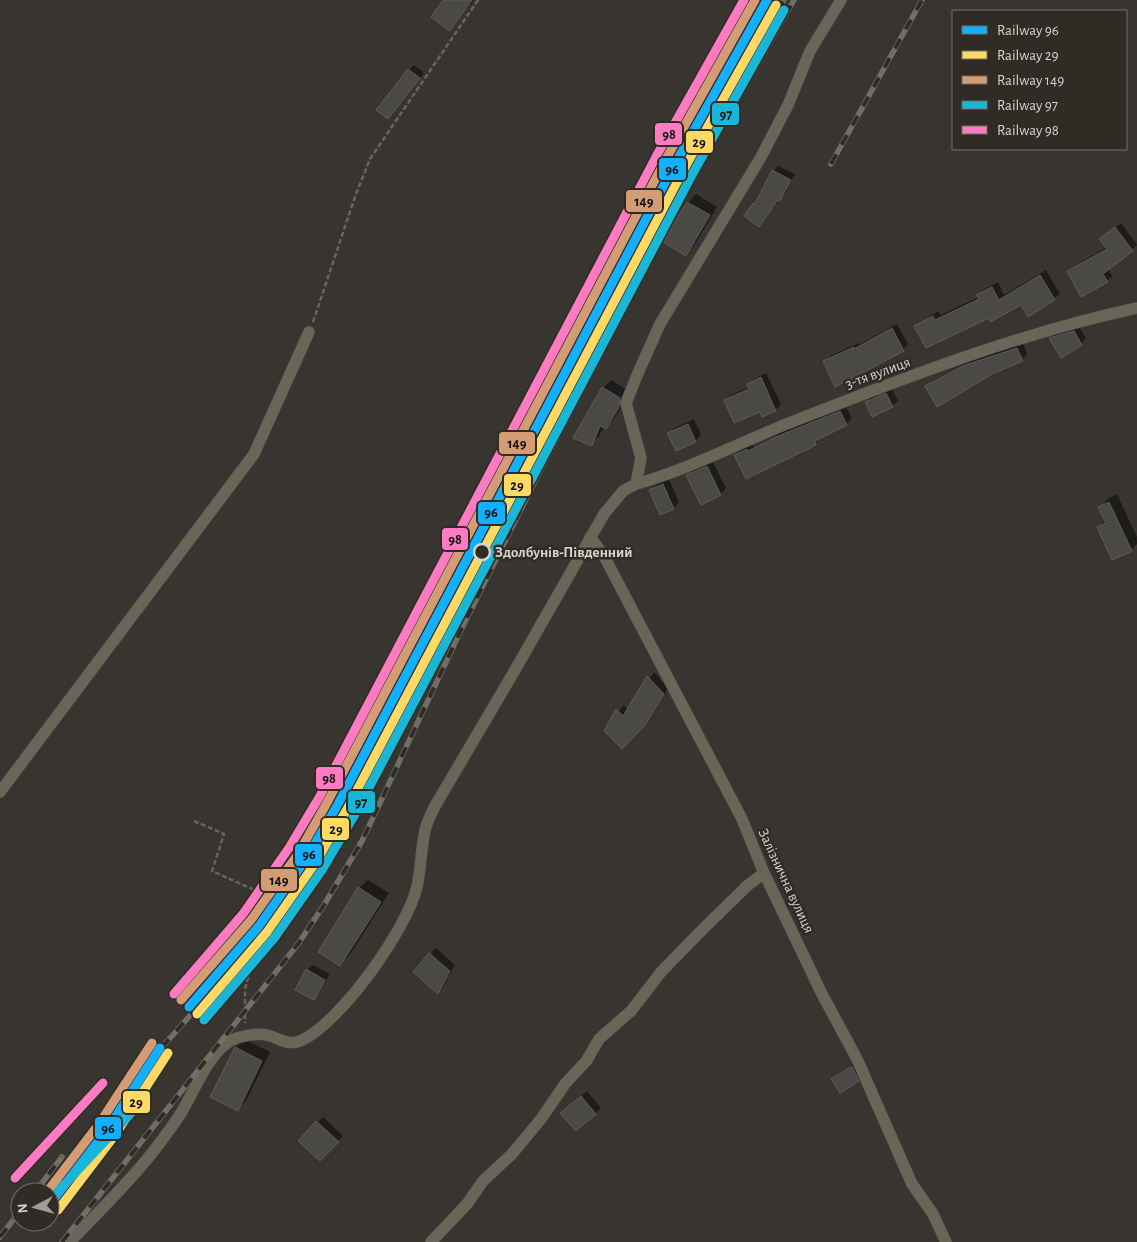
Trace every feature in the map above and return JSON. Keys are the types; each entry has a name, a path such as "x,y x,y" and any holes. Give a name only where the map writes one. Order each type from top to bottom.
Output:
{"street":[{"path":"70,1242 113,1200 153,1152 180,1114 213,1058 231,1041 245,1036 266,1035 286,1042 298,1042 309,1036 338,1010 385,953 409,910 414,894 425,830 435,806 604,514 623,491 636,484 641,458 626,403 638,374 660,324 761,157 788,104 810,51 840,0"},
{"name":"3-тя вулиця","path":"636,484 669,475 747,440 976,352 1050,329 1137,308"},
{"path":"0,792 254,454 309,332"},
{"name":"Залізнична вулиця","path":"590,537 603,554 742,819 764,873 822,994 857,1059 912,1184 934,1214 946,1242"},
{"path":"431,1242 467,1204 483,1181 523,1140 565,1084 586,1060 599,1039 631,1011 661,972 702,930 748,885 764,873"}],"path":[{"path":"309,332 356,194 370,159 478,0"},
{"path":"194,821 224,834 212,871 261,893 286,916 254,954 245,989 245,1036"}],"building":[{"path":"443,0 472,0 450,31 431,17"},
{"path":"408,69 420,78 388,119 376,110"},
{"path":"772,170 791,180 780,201 778,200 759,227 744,216 753,203 755,204"},
{"path":"687,202 710,215 686,256 663,242"},
{"path":"1115,227 1133,251 1103,274 1108,282 1081,297 1067,271 1107,249 1099,239"},
{"path":"1040,275 1055,300 1028,317 1021,305 990,322 989,318 926,348 914,326 933,316 935,320 979,299 976,295 992,287 999,300"},
{"path":"892,328 904,351 835,387 823,361 854,347 854,349"},
{"path":"1074,331 1082,345 1061,358 1049,338"},
{"path":"1017,348 1023,361 992,374 937,407 925,386 962,366"},
{"path":"761,377 776,411 762,417 760,412 734,423 724,400 749,389 747,384"},
{"path":"602,387 620,398 619,407 606,429 600,426 592,446 573,438"},
{"path":"886,393 893,407 872,417 865,402"},
{"path":"840,411 847,425 815,441 816,445 746,479 734,455 747,449 748,451 773,438"},
{"path":"688,424 696,442 676,451 667,433"},
{"path":"707,466 721,495 701,505 686,475"},
{"path":"663,484 674,509 660,515 649,490"},
{"path":"1109,502 1132,551 1112,560 1097,527 1106,523 1098,507"},
{"path":"647,676 664,694 645,725 622,749 604,731 616,709 623,716"},
{"path":"358,887 381,902 340,966 318,952"},
{"path":"429,953 450,971 438,994 413,972"},
{"path":"306,969 325,980 314,1000 295,990"},
{"path":"235,1047 262,1061 238,1111 210,1097"},
{"path":"852,1066 859,1081 840,1093 831,1079"},
{"path":"581,1096 596,1114 576,1131 560,1113"},
{"path":"316,1121 339,1142 320,1161 298,1141"}],"railway":[{"path":"118,1097 301,890 341,825 671,199 737,79 784,0"},
{"path":"62,1242 298,944 324,905 362,841 462,628 544,463 697,170 794,0"},
{"path":"831,164 922,0"},
{"path":"43,1182 62,1157"},
{"path":"0,1237 10,1224"}],"rail line":[{"name":"98","path":"174,994 243,914 289,848 320,796 657,155 744,0"},
{"name":"149","path":"181,1000 251,920 298,854 328,801 666,159 755,0"},
{"name":"96","path":"189,1007 259,926 306,859 337,806 675,164 767,0"},
{"name":"29","path":"197,1014 267,932 314,865 346,811 684,169 776,5"},
{"name":"97","path":"204,1020 275,937 322,870 354,816 693,173 784,10"},
{"name":"149","path":"55,1182 99,1124 152,1043"},
{"name":"96","path":"60,1191 107,1130 160,1048"},
{"name":"29","path":"60,1207 115,1135 168,1053"},
{"name":"98","path":"15,1178 103,1083"},
{"name":"97","path":"60,1189 133,1111"}],"place":[{"name":"Здолбунів-Південний","path":"482,552"}]}
